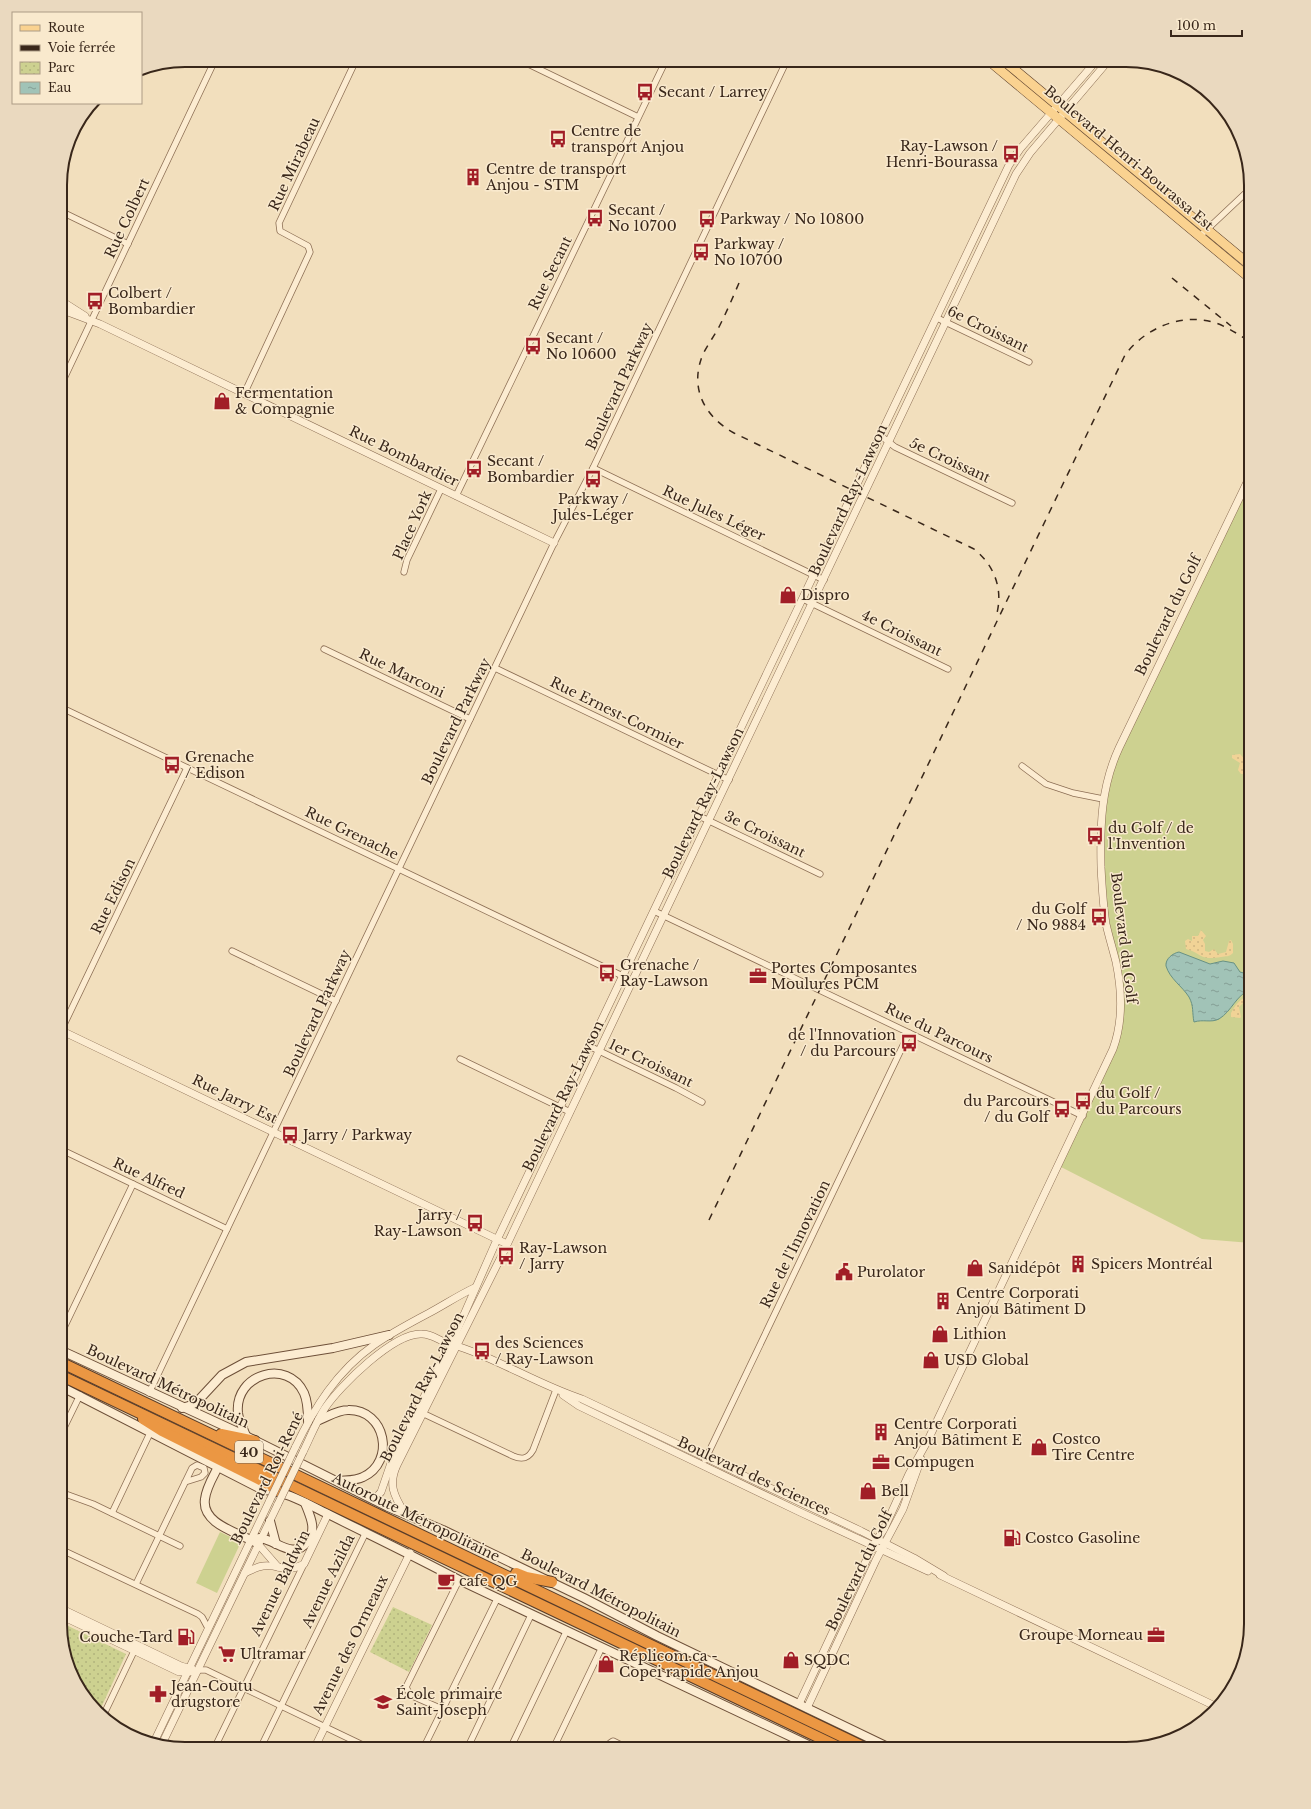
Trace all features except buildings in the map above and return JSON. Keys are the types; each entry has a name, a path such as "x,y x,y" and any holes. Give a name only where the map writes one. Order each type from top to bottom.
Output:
{"highway":[{"name":"Autoroute Métropolitaine","path":"67,1365 853,1742"},
{"name":"Autoroute Métropolitaine","path":"67,1378 828,1742"},
{"path":"102,1395 162,1431 266,1483 278,1491"},
{"path":"194,1426 234,1437 251,1438"},
{"path":"465,1555 502,1567 526,1577 552,1582"}],"main road":[{"name":"Boulevard Henri-Bourassa Est","path":"998,67 1055,109"},
{"name":"Boulevard Henri-Bourassa Est","path":"1010,67 1062,117 1244,273"},
{"name":"Boulevard Henri-Bourassa Est","path":"1062,117 1207,229 1244,260"},
{"path":"182,1408 195,1404 222,1375 246,1362 333,1348 389,1335"},
{"name":"Boulevard Métropolitain","path":"67,1353 149,1393 251,1438 374,1500 404,1512 552,1582 657,1636 878,1742"},
{"path":"251,1438 238,1417 239,1397 248,1382 265,1374 283,1375 297,1383 306,1398 308,1421"},
{"path":"67,1390 263,1490 278,1491 305,1503 410,1553 497,1599 803,1742"},
{"path":"319,1420 338,1412 353,1410 369,1416 381,1432 383,1450 375,1468 359,1479 338,1481"},
{"path":"218,1467 205,1496 207,1511 214,1521 256,1541 276,1544 287,1549 294,1550 304,1545 309,1540 313,1524 305,1503"},
{"path":"270,1521 276,1544"}],"street":[{"name":"Rue Colbert","path":"67,372 212,67"},
{"name":"Rue Mirabeau","path":"244,394 310,252 308,246 280,232 279,223 353,67"},
{"path":"534,67 638,117"},
{"name":"Rue Secant","path":"456,496 663,67"},
{"name":"Boulevard Parkway","path":"149,1393 554,543 593,468 784,67"},
{"name":"Boulevard Ray-Lawson","path":"374,1500 381,1492 391,1463 454,1344 474,1288 497,1239 1010,165 1091,67"},
{"name":"Boulevard Ray-Lawson","path":"454,1344 464,1333 542,1172 956,305 1019,169 1102,67"},
{"path":"1200,236 1244,195"},
{"path":"67,214 128,244"},
{"path":"945,300 956,305"},
{"name":"Rue Bombardier","path":"67,305 91,321"},
{"name":"Rue Bombardier","path":"67,312 91,321 554,543"},
{"name":"6e Croissant","path":"936,318 1029,362"},
{"name":"5e Croissant","path":"881,436 895,447 1012,503"},
{"name":"Rue Jules Léger","path":"593,468 824,580"},
{"name":"Boulevard du Golf","path":"803,1706 873,1546 878,1539 909,1474 928,1440 1114,1050 1118,1035 1120,1003 1116,961 1104,908 1100,824 1103,799 1114,761 1244,487"},
{"name":"Place York","path":"404,572 407,560 441,489"},
{"name":"4e Croissant","path":"803,599 948,669"},
{"name":"Rue Marconi","path":"324,649 470,719"},
{"name":"Rue Ernest-Cormier","path":"495,668 728,780"},
{"name":"Rue Grenache","path":"67,711 633,981"},
{"path":"1022,766 1046,784 1073,793 1103,799"},
{"name":"Rue Edison","path":"67,1019 187,768"},
{"name":"3e Croissant","path":"699,816 820,874"},
{"name":"Rue du Parcours","path":"654,911 1083,1116"},
{"path":"232,951 336,1001"},
{"name":"Rue de l'Innovation","path":"702,1466 909,1033"},
{"name":"Rue Jarry Est","path":"67,1035 507,1244"},
{"name":"1er Croissant","path":"589,1046 702,1102"},
{"path":"460,1059 570,1112"},
{"name":"Rue Alfred","path":"67,1153 227,1229"},
{"path":"532,1166 542,1172"},
{"path":"67,1321 133,1184"},
{"name":"Boulevard Roi-René","path":"164,1740 245,1573 270,1500 308,1421 326,1393 346,1369 365,1352 389,1335 474,1288"},
{"name":"Boulevard Roi-René","path":"156,1738 208,1628 256,1541 270,1521 326,1406 349,1380 373,1359 395,1343 411,1335 431,1335 454,1344"},
{"name":"Boulevard des Sciences","path":"454,1344 466,1347 556,1390 582,1399 706,1457 878,1539 883,1546"},
{"path":"419,1412 522,1459 527,1457 533,1450 556,1390"},
{"name":"Boulevard des Sciences","path":"556,1390 579,1406 702,1466 873,1546 883,1546 1213,1705"},
{"path":"67,1421 80,1396"},
{"name":"Boulevard Ray-Lawson","path":"404,1512 393,1493 392,1477 419,1412"},
{"path":"112,1513 150,1433"},
{"name":"Boulevard du Golf","path":"803,1706 903,1508 928,1440"},
{"path":"136,1584 185,1482"},
{"path":"67,1495 112,1513 180,1546"},
{"name":"Avenue Baldwin","path":"217,1742 328,1514"},
{"name":"Avenue Azilda","path":"263,1742 366,1532"},
{"path":"256,1541 278,1567"},
{"path":"67,1552 200,1615 208,1628"},
{"name":"Avenue des Ormeaux","path":"318,1742 410,1553"},
{"path":"245,1573 261,1566 278,1567 289,1570 304,1564"},
{"path":"442,1709 410,1694 406,1690 406,1687 459,1580"},
{"path":"426,1742 497,1599"},
{"path":"67,1612 136,1648"},
{"path":"470,1742 531,1615"},
{"path":"67,1618 188,1670 206,1670 356,1742"},
{"path":"513,1742 566,1632"},
{"path":"556,1742 602,1647"},
{"path":"105,1712 136,1648"}],"green space":[{"path":"1244,486 1244,1242 1202,1239 1061,1167 1113,1049 1121,1003 1106,926 1101,846 1109,772"},
{"path":"220,1532 241,1542 217,1593 196,1583"},
{"path":"393,1607 432,1625 409,1672 370,1652"},
{"path":"67,1625 126,1654 101,1708 91,1696 76,1669 71,1655"}],"sand":[{"path":"1240,754 1244,758 1244,774 1241,774 1238,770 1240,763 1232,758 1232,755"},
{"path":"1201,930 1206,936 1203,940 1205,944 1205,951 1209,952 1214,949 1218,954 1226,952 1229,941 1231,940 1233,944 1233,953 1227,956 1208,958 1186,949 1185,941 1188,939 1192,941 1192,936 1198,936"},
{"path":"1244,998 1244,1002 1239,1007 1241,1017 1231,1017 1231,1013 1238,1002"}],"water":[{"path":"1179,952 1210,964 1223,961 1234,963 1240,972 1244,973 1244,994 1219,1019 1213,1021 1194,1022 1191,1000 1170,975 1166,966 1167,961 1174,954"}],"railway":[{"path":"1172,278 1231,326"},
{"path":"739,283 720,325 703,354 699,366 699,389 702,400 707,409 723,426 734,433 974,549 987,562 992,570 998,586 999,604 997,613"},
{"path":"709,1220 1125,355 1133,345 1143,337 1154,330 1178,321 1203,320 1216,323 1244,338"}],"place":[{"name":"Secant / Larrey","path":"645,92"},
{"name":"Centre de transport Anjou","path":"558,139"},
{"name":"Ray-Lawson / Henri-Bourassa","path":"1011,154"},
{"name":"Centre de transport Anjou - STM","path":"473,177"},
{"name":"Secant / No 10700","path":"595,218"},
{"name":"Parkway / No 10800","path":"707,219"},
{"name":"Parkway / No 10700","path":"701,252"},
{"name":"Colbert / Bombardier","path":"95,301"},
{"name":"Secant / No 10600","path":"533,346"},
{"name":"Fermentation & Compagnie","path":"222,401"},
{"name":"Secant / Bombardier","path":"474,469"},
{"name":"Parkway / Jules-Léger","path":"593,479"},
{"name":"Dispro","path":"788,595"},
{"name":"Grenache / Edison","path":"172,765"},
{"name":"du Golf / de l'Invention","path":"1095,836"},
{"name":"du Golf / No 9884","path":"1099,917"},
{"name":"Grenache / Ray-Lawson","path":"607,973"},
{"name":"Portes Composantes Moulures PCM","path":"758,976"},
{"name":"de l'Innovation / du Parcours","path":"909,1043"},
{"name":"du Golf / du Parcours","path":"1083,1101"},
{"name":"du Parcours / du Golf","path":"1062,1109"},
{"name":"Jarry / Parkway","path":"290,1135"},
{"name":"Jarry / Ray-Lawson","path":"475,1223"},
{"name":"Ray-Lawson / Jarry","path":"506,1256"},
{"name":"Spicers Montréal","path":"1078,1264"},
{"name":"Sanidépôt","path":"975,1268"},
{"name":"Purolator","path":"844,1272"},
{"name":"Centre Corporati Anjou Bâtiment D","path":"943,1301"},
{"name":"Lithion","path":"940,1334"},
{"name":"des Sciences / Ray-Lawson","path":"482,1351"},
{"name":"USD Global","path":"931,1360"},
{"name":"Centre Corporati Anjou Bâtiment E","path":"881,1432"},
{"name":"Costco Tire Centre","path":"1039,1447"},
{"name":"Compugen","path":"881,1462"},
{"name":"Bell","path":"868,1491"},
{"name":"Costco Gasoline","path":"1012,1538"},
{"name":"cafe QG","path":"446,1581"},
{"name":"Groupe Morneau","path":"1156,1635"},
{"name":"Couche-Tard","path":"186,1637"},
{"name":"Ultramar","path":"227,1654"},
{"name":"SQDC","path":"791,1660"},
{"name":"Réplicom.ca - Copei rapide Anjou","path":"606,1664"},
{"name":"Jean-Coutu drugstore","path":"158,1694"},
{"name":"École primaire Saint-Joseph","path":"383,1702"}]}
